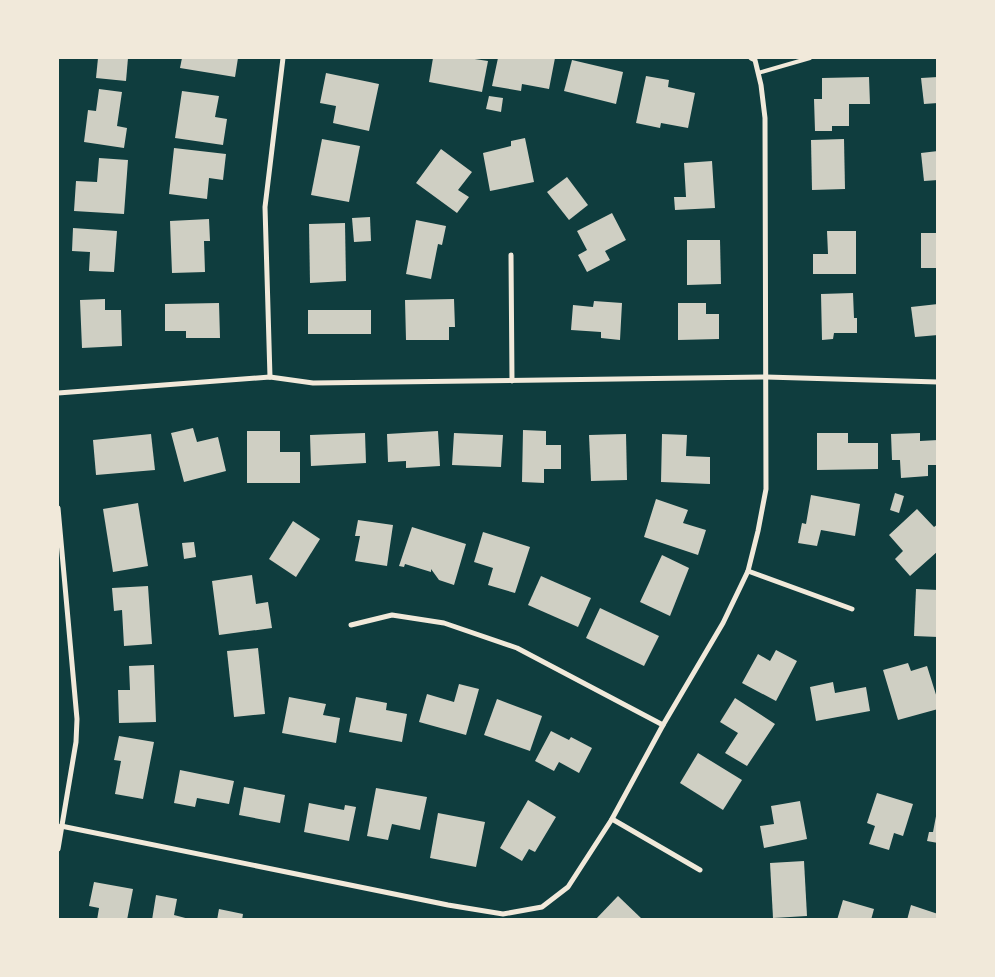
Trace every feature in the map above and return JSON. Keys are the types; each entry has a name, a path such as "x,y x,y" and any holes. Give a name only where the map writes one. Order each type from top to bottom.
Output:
{"street":[{"path":"270,377 265,207 283,58"},
{"path":"61,826 448,905 502,914 542,907 568,887 612,819 663,725 723,623 748,571 758,531 766,489 765,118 758,73 753,59"},
{"path":"510,254 512,380"},
{"path":"58,394 270,377 313,383 766,377 938,382"},
{"path":"58,508 77,719 76,742 58,849"},
{"path":"748,571 852,608"},
{"path":"351,625 392,615 444,623 517,648 663,725"},
{"path":"612,819 700,870"}],"lane":[{"path":"758,73 810,58"}],"building":[{"path":"98,58 128,58 126,81 96,78"},
{"path":"182,58 238,58 235,77 180,68"},
{"path":"433,58 468,58 488,61 482,92 429,82"},
{"path":"498,58 555,58 549,89 522,84 521,91 492,86"},
{"path":"572,60 623,72 616,104 564,91"},
{"path":"326,73 379,84 369,131 333,123 336,106 320,103"},
{"path":"646,76 669,80 668,87 695,93 688,128 661,123 660,128 636,123"},
{"path":"869,77 870,104 849,104 849,126 832,126 832,131 815,131 814,99 822,99 822,78"},
{"path":"938,77 938,103 924,104 921,78"},
{"path":"99,89 122,92 117,126 127,128 124,148 84,142 88,110 96,111"},
{"path":"182,91 219,96 215,117 227,119 223,145 175,138"},
{"path":"489,96 503,98 501,112 486,109"},
{"path":"525,138 534,182 490,191 483,153 511,146 511,141"},
{"path":"322,139 360,146 349,202 311,195"},
{"path":"844,139 845,189 812,190 811,140"},
{"path":"174,148 226,154 223,180 209,178 207,199 169,194"},
{"path":"441,149 472,172 458,190 469,197 457,213 416,183"},
{"path":"938,151 938,180 924,181 921,153"},
{"path":"99,158 128,160 124,214 74,211 76,181 97,182"},
{"path":"712,161 715,208 675,210 674,197 686,197 684,163"},
{"path":"567,177 588,205 569,220 547,192"},
{"path":"612,213 626,240 605,251 610,260 587,272 578,255 587,250 577,231"},
{"path":"370,217 371,241 354,242 352,218"},
{"path":"209,219 210,241 204,241 205,272 172,273 170,221"},
{"path":"416,220 446,226 442,245 438,244 431,279 406,274"},
{"path":"345,223 346,281 310,283 309,224"},
{"path":"73,228 117,231 114,272 89,271 90,252 72,251"},
{"path":"827,231 856,231 856,274 813,274 813,254 828,254"},
{"path":"921,233 938,233 938,268 921,268"},
{"path":"687,240 720,240 721,284 687,285"},
{"path":"853,293 857,333 834,333 833,339 822,340 821,294"},
{"path":"105,299 105,310 121,310 122,346 82,348 80,300"},
{"path":"454,299 455,327 449,327 449,340 406,340 405,300"},
{"path":"594,301 622,303 620,340 601,338 601,332 571,330 573,305 593,307"},
{"path":"219,303 220,338 186,338 186,331 165,331 165,304"},
{"path":"678,303 706,303 706,314 719,314 719,339 678,340"},
{"path":"938,304 938,335 915,337 911,307"},
{"path":"308,310 371,310 371,334 308,334"},
{"path":"193,428 197,442 218,437 226,471 184,482 171,433"},
{"path":"523,430 546,431 546,445 561,445 561,469 544,469 544,483 522,482"},
{"path":"247,431 280,431 280,452 300,452 300,483 247,483"},
{"path":"438,431 440,466 406,468 406,461 388,462 387,434"},
{"path":"365,433 366,463 311,466 310,435"},
{"path":"454,433 503,435 501,467 452,465"},
{"path":"817,433 848,433 848,443 878,443 878,469 817,470"},
{"path":"920,433 920,441 938,440 938,465 928,465 928,476 901,478 900,460 892,460 891,434"},
{"path":"151,434 155,470 96,475 93,440"},
{"path":"626,434 627,480 591,481 589,435"},
{"path":"662,434 687,435 686,456 710,457 710,484 661,482"},
{"path":"895,493 904,496 899,513 890,510"},
{"path":"811,495 860,504 855,536 821,530 817,546 798,543 802,523 806,524"},
{"path":"656,499 688,510 683,523 706,530 698,555 644,537"},
{"path":"138,503 148,566 113,572 103,509"},
{"path":"917,509 934,527 938,524 938,551 910,576 895,559 903,551 889,535"},
{"path":"358,520 393,525 387,566 355,561 360,536 355,536"},
{"path":"293,521 320,539 296,577 269,559"},
{"path":"412,527 466,544 454,585 439,580 431,569 431,572 405,564 404,567 399,566"},
{"path":"483,532 530,547 515,593 488,585 493,568 474,562"},
{"path":"194,542 196,557 184,559 182,543"},
{"path":"662,555 689,568 670,616 640,602"},
{"path":"252,575 256,604 268,602 272,628 219,635 212,581"},
{"path":"541,576 591,598 578,627 528,605"},
{"path":"148,586 152,644 124,646 122,610 114,611 112,588"},
{"path":"916,589 938,590 938,637 914,636"},
{"path":"600,608 659,636 644,666 586,638"},
{"path":"258,648 265,714 234,717 227,651"},
{"path":"776,650 797,661 776,701 742,683 758,654 770,661"},
{"path":"908,663 911,671 927,666 938,701 938,709 898,720 883,670"},
{"path":"154,665 156,722 119,723 118,690 130,690 129,666"},
{"path":"833,682 835,693 866,687 870,711 816,721 810,687"},
{"path":"459,684 479,689 466,735 419,722 427,694 454,702"},
{"path":"289,697 326,704 323,715 340,718 336,743 282,733"},
{"path":"356,697 387,703 386,710 407,714 402,742 349,732"},
{"path":"735,698 775,724 747,766 725,753 738,733 720,722"},
{"path":"497,699 542,716 530,751 484,735"},
{"path":"551,731 569,740 571,737 592,748 579,773 559,762 554,771 535,761"},
{"path":"119,736 154,742 143,799 115,794 121,761 114,760"},
{"path":"698,753 742,780 723,810 680,783"},
{"path":"180,770 234,781 229,804 197,798 195,807 174,803"},
{"path":"244,787 285,795 280,823 239,815"},
{"path":"376,788 427,797 420,830 392,824 388,840 367,836"},
{"path":"877,793 913,804 903,836 894,833 889,850 869,844 875,826 867,823"},
{"path":"528,800 556,817 535,852 529,849 522,861 500,848"},
{"path":"800,801 807,839 764,848 760,826 774,824 771,806"},
{"path":"309,803 344,810 345,805 356,807 349,841 304,832"},
{"path":"937,811 938,843 927,841 929,832 933,832"},
{"path":"438,813 485,822 476,867 430,858"},
{"path":"804,861 807,916 773,918 770,863"},
{"path":"94,882 133,889 127,920 97,920 99,908 89,906"},
{"path":"156,895 177,899 174,915 193,920 152,920"},
{"path":"618,896 643,920 595,920"},
{"path":"843,900 874,909 871,920 837,920"},
{"path":"911,905 938,914 938,920 907,920"},
{"path":"219,909 243,914 242,920 217,920"}]}
